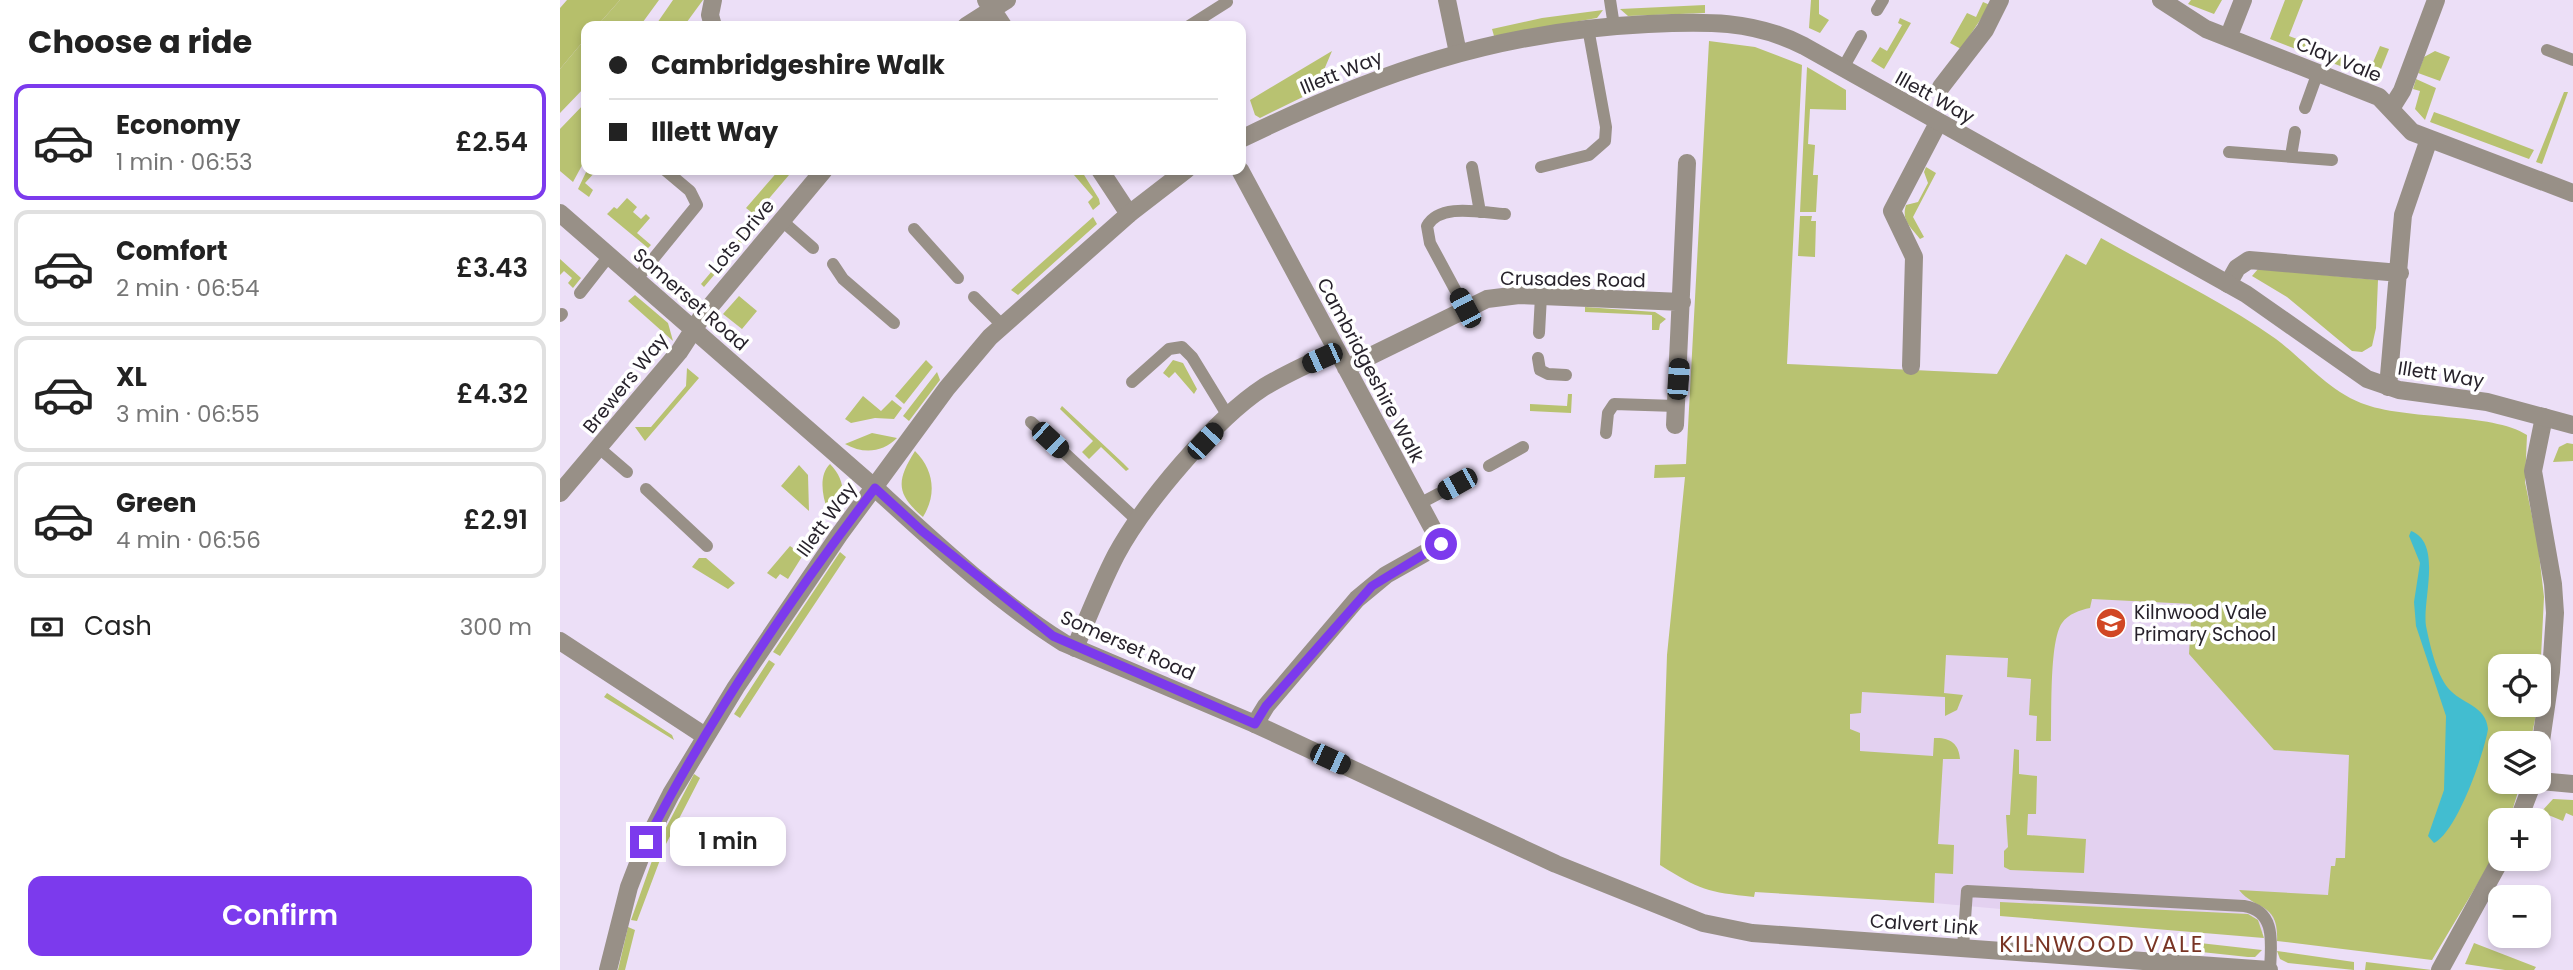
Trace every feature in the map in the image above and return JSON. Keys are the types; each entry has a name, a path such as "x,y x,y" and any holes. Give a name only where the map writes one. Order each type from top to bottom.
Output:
{"street":[{"path":"712,21 713,0"},
{"path":"1447,0 1458,53"},
{"path":"1941,88 1985,30 2000,0"},
{"name":"Clay Vale","path":"2161,0 2189,20 2228,38 2372,93 2392,107 2405,127 2428,139 2573,193"},
{"path":"2228,38 2243,0"},
{"path":"2392,107 2402,91 2436,0"},
{"path":"972,21 995,3 1001,21"},
{"name":"Illett Way","path":"1246,137 1374,80 1509,39 1614,26 1716,21 1740,23 1789,38 2228,284 2268,308 2352,370 2388,387 2487,402 2573,425"},
{"path":"1911,366 1914,257 1892,211 1938,123"},
{"path":"2388,387 2404,207 2428,139"},
{"path":"1675,425 1687,163"},
{"name":"Lots Drive","path":"692,331 820,175"},
{"path":"1103,175 1129,214"},
{"name":"Illett Way","path":"608,970 619,920 646,842 705,736 839,535 947,388 1002,325 1129,214 1180,175"},
{"name":"Cambridgeshire Walk","path":"1243,175 1444,549 1386,575 1357,599 1266,706 1255,724"},
{"name":"Somerset Road","path":"560,213 692,331 1040,628 1075,648 1255,724 1556,864 1703,923"},
{"path":"2228,284 2241,264 2253,259 2400,273"},
{"name":"Crusades Road","path":"1346,368 1465,308 1497,297 1541,296 1682,302"},
{"name":"Brewers Way","path":"560,493 679,352 692,331"},
{"path":"1075,648 1116,556 1138,521 1228,416 1265,387 1336,351"},
{"path":"2542,731 2551,672 2555,613 2533,471 2544,417"},
{"path":"560,641 705,736"},
{"path":"2551,782 2573,784"},
{"path":"2440,970 2494,871"},
{"name":"Calvert Link","path":"1703,923 1752,933 2270,970"}],"lane":[{"path":"1610,0 1614,26"},
{"path":"1197,21 1227,2"},
{"path":"1541,167 1589,155 1605,141 1606,127 1588,28"},
{"path":"1843,68 1861,36"},
{"path":"2547,50 2573,60"},
{"path":"2305,108 2318,72"},
{"path":"2291,156 2295,132"},
{"path":"2230,152 2332,160"},
{"path":"1472,167 1480,212"},
{"path":"636,280 697,205 694,195 670,175"},
{"path":"1465,308 1430,243 1427,226 1434,217 1448,211 1506,214"},
{"path":"782,220 813,248"},
{"path":"914,229 958,278"},
{"path":"580,293 609,256"},
{"path":"833,264 843,279 894,323"},
{"path":"1539,333 1541,296"},
{"path":"974,297 1002,325"},
{"path":"1132,382 1169,349 1182,347 1192,357 1228,416"},
{"path":"1538,358 1540,370 1548,374 1566,375"},
{"path":"1606,433 1608,413 1614,404 1676,406"},
{"path":"1031,422 1138,521"},
{"path":"1489,466 1523,447"},
{"path":"599,448 627,472"},
{"path":"1419,504 1457,484"},
{"path":"646,489 706,546"},
{"path":"1963,947 1967,891 2252,907 2263,915 2269,925 2270,970"}],"shaded area":[{"name":"Kilnwood Vale Primary School","path":"2037,306 2488,657 2488,717 2501,717 2501,731 2488,731 2488,794 2501,794 2501,808 2488,808 2488,828 2296,936 1934,903 1938,780 1762,741 1787,364 1997,374"}],"green space":[{"path":"567,0 620,0 601,21 581,21 581,44 560,69 560,8"},
{"path":"620,0 659,0 644,21 601,21"},
{"path":"673,0 703,0 688,21 658,21"},
{"path":"1811,0 1819,0 1819,14 1829,20 1820,33 1809,28"},
{"path":"2191,0 2222,0 2214,14 2188,4"},
{"path":"2285,0 2303,0 2289,36 2371,67 2380,46 2389,49 2379,74 2369,77 2270,39"},
{"path":"1983,2 1990,5 1961,49 1950,43 1967,13 1976,17"},
{"path":"1705,5 1705,13 1628,16 1620,9"},
{"path":"1603,10 1597,18 1494,36 1492,29 1542,18"},
{"path":"1900,18 1911,23 1884,69 1871,61 1880,47 1887,51 1902,25 1898,23"},
{"path":"1709,41 1755,47 1802,65 1787,364 1997,374 2066,254 2086,265 2101,238 2255,325 2337,390 2361,403 2380,409 2493,423 2527,435 2525,482 2538,545 2544,597 2541,654 2488,654 2488,717 2536,717 2533,731 2488,731 2488,794 2517,794 2513,808 2488,808 2488,866 2432,960 2277,941 2277,928 2270,913 2239,890 2328,895 2331,866 2335,866 2336,858 2345,858 2349,755 2274,750 2189,654 2192,604 2092,599 2090,608 2074,613 2062,623 2058,632 2053,662 2051,741 2036,741 2037,716 2029,715 2031,679 2007,677 2008,658 1946,655 1944,693 1963,695 1957,710 1945,716 1945,697 1862,692 1861,713 1850,714 1850,729 1860,733 1860,751 1933,756 1934,738 1949,740 1958,749 1960,759 1943,759 1938,844 1954,845 1953,874 1935,873 1934,903 1755,892 1754,897 1714,891 1685,880 1660,865 1667,655 1685,477 1654,478 1655,465 1686,464"},
{"path":"581,44 581,91 560,113 560,69"},
{"path":"1332,51 1315,91 1260,118 1255,115 1250,100"},
{"path":"2435,51 2450,57 2440,81 2418,73 2424,57"},
{"path":"1807,67 1846,90 1846,110 1810,109 1808,144 1815,145 1813,175 1818,175 1816,212 1800,212"},
{"path":"2416,79 2436,88 2425,120 2415,109 2420,91 2413,89"},
{"path":"2564,92 2568,92 2542,164 2536,162"},
{"path":"581,107 581,167 573,182 560,171 560,129"},
{"path":"2434,112 2534,150 2529,159 2430,122"},
{"path":"1926,167 1936,173 1913,217 1924,237 1920,239 1908,224 1905,211 1906,205 1918,202 1928,183 1924,172"},
{"path":"585,175 592,175 585,183 593,190 589,197 578,189"},
{"path":"775,175 789,175 755,215 746,208"},
{"path":"1074,175 1084,175 1099,199 1100,204 1093,210 1088,202 1093,197"},
{"path":"627,198 637,207 633,212 641,219 646,214 650,218 637,233 651,245 648,248 607,214 614,207 617,209"},
{"path":"1800,216 1812,216 1811,221 1816,221 1815,257 1798,256"},
{"path":"1093,217 1097,224 1018,295 1011,290"},
{"path":"745,232 748,235 704,287 701,284"},
{"path":"560,259 581,278 573,288 568,283 572,278 564,271 560,275"},
{"path":"661,269 697,301 679,300 657,282"},
{"path":"2258,269 2378,280 2376,328 2372,346 2362,352 2352,351 2287,297 2252,276"},
{"path":"635,295 668,323 673,341 628,301"},
{"path":"739,296 757,311 742,329 723,314"},
{"path":"1585,307 1655,312 1666,319 1660,324 1659,330 1652,330 1652,315 1585,312"},
{"path":"926,360 933,367 904,404 895,396"},
{"path":"1173,360 1183,363 1197,389 1194,394 1175,372 1169,378 1163,373"},
{"path":"687,368 699,378 645,441 635,427 651,427 686,386"},
{"path":"937,372 940,380 909,421 903,416"},
{"path":"1568,394 1572,394 1571,413 1530,411 1530,404 1567,406"},
{"path":"863,396 881,411 892,400 902,408 894,419 875,418 851,423 845,419"},
{"path":"1062,406 1129,469 1126,471 1101,447 1089,459 1082,452 1093,441 1060,409"},
{"path":"872,433 897,438 885,447 872,450 845,444"},
{"path":"2567,443 2573,444 2573,461 2553,462 2559,447"},
{"path":"915,451 926,466 931,482 930,500 923,517 908,501 902,487 904,471"},
{"path":"830,464 839,477 843,492 841,507 834,522 827,509 822,484"},
{"path":"799,465 808,475 809,511 781,486"},
{"path":"790,546 803,555 788,579 780,574 776,579 767,573"},
{"path":"840,552 846,557 780,656 773,652"},
{"path":"699,558 706,558 735,583 728,589 692,567"},
{"path":"769,660 775,664 740,718 734,714"},
{"path":"607,693 672,735 674,740 604,697"},
{"path":"2014,749 2019,750 2019,774 2037,776 2036,814 2028,814 2027,835 2086,839 2084,873 2010,870 2004,867 2004,851 2008,847 2006,815 2010,815"},
{"path":"694,774 700,778 666,844 637,921 631,920 659,841"},
{"path":"2553,799 2573,800 2573,816 2566,813 2563,821 2551,816 2551,808 2545,808"},
{"path":"2000,902 2248,914 2258,920 2264,938 2000,916"},
{"path":"628,927 635,930 625,970 618,970"},
{"path":"2191,942 2262,950 2255,957 2192,951"},
{"path":"2474,943 2536,967 2534,970 2505,970 2465,964"},
{"path":"2277,951 2354,962 2354,970 2288,963 2280,959"},
{"path":"2366,962 2432,970 2365,970"}],"water":[{"path":"2411,531 2421,537 2429,559 2426,626 2437,667 2448,688 2483,715 2488,729 2481,756 2460,809 2443,836 2434,843 2428,836 2444,790 2446,716 2416,626 2414,602 2420,563 2409,536"}],"place":[{"name":"Kilnwood Vale Primary School","path":"2111,623"}],"district":[{"name":"KILNWOOD VALE","path":"2102,944"}],"route":[{"path":"646,842 671,794 736,687 839,535 875,488 922,531 1040,628 1064,643 1255,724 1266,706 1357,599 1386,575 1441,544"}]}
